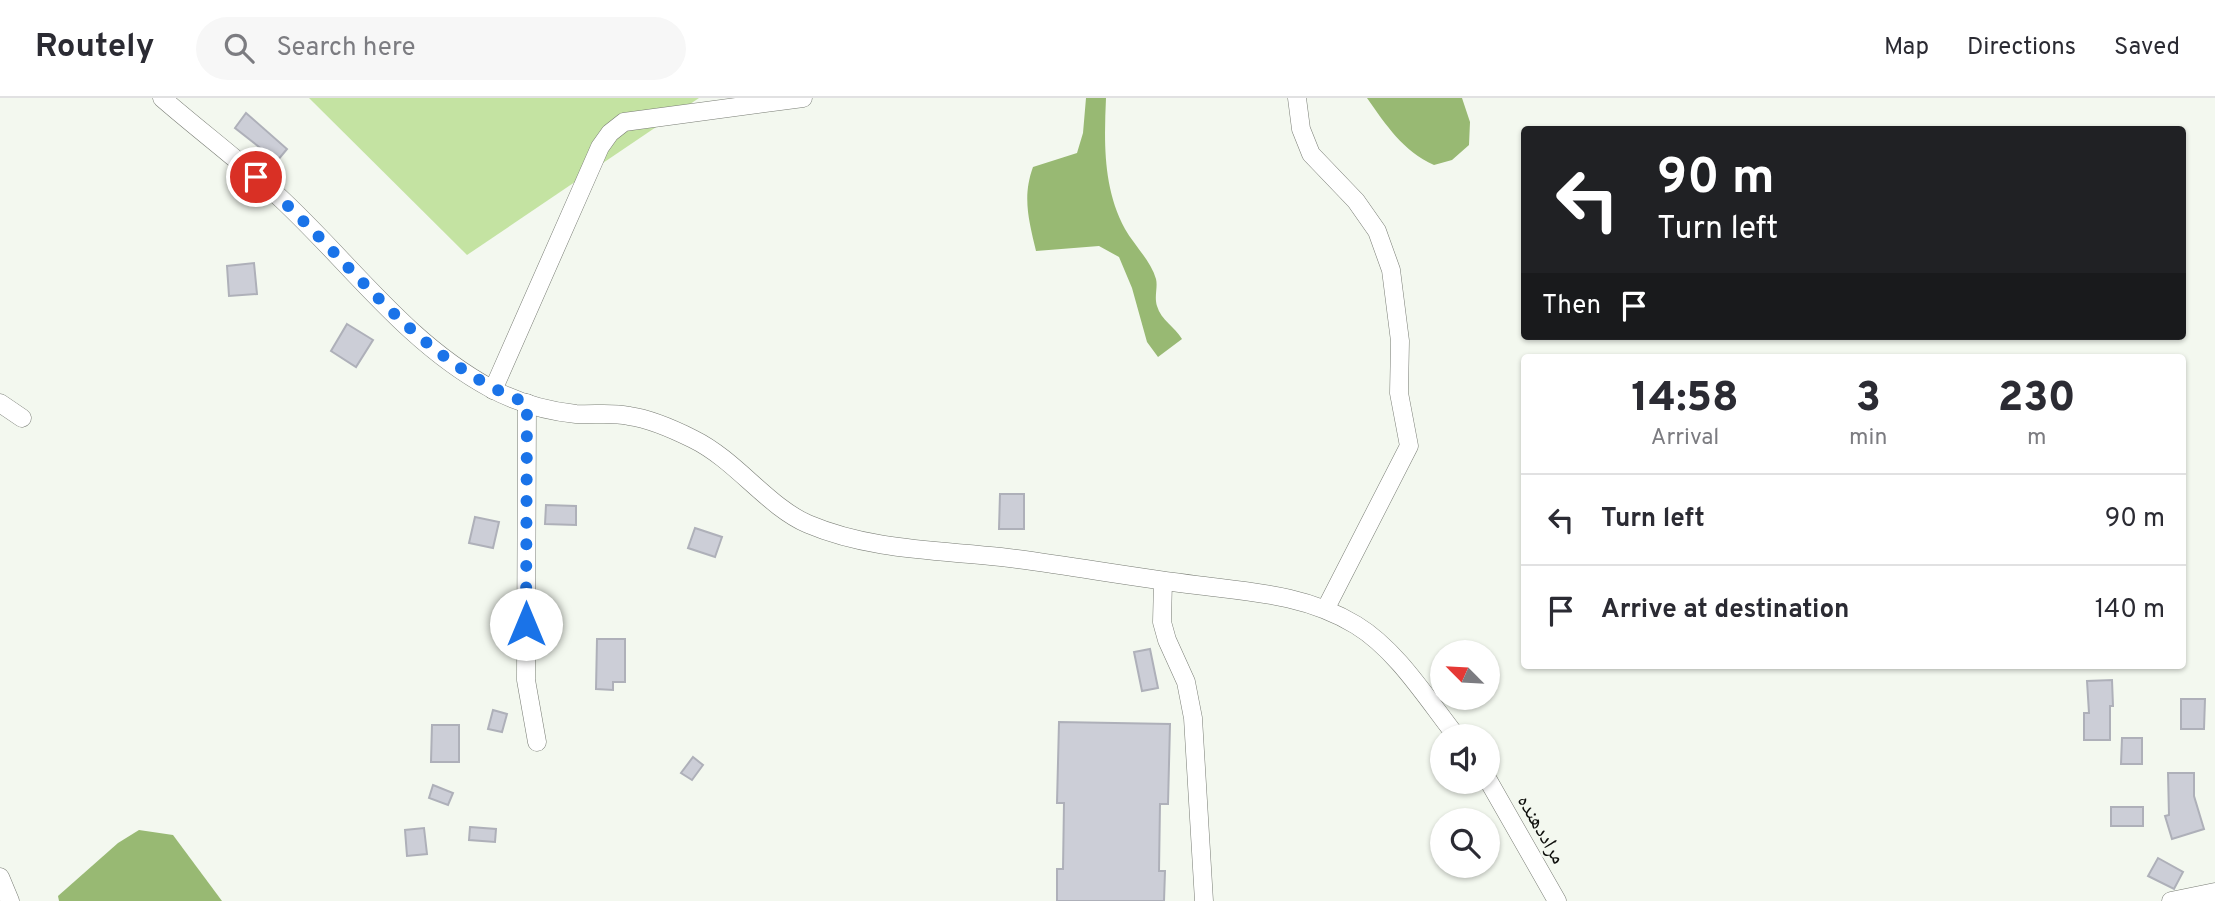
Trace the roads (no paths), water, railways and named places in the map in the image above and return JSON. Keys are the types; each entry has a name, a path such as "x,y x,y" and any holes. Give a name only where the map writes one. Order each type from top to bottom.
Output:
{"street":[{"path":"162,98 277,195 432,350 493,390 542,408 580,414 628,415 669,428 720,455 785,511 804,523 851,539 1274,595 1326,608 1360,627 1377,642 1396,661 1447,724"},
{"path":"493,390 600,147 610,133 624,122 803,98"},
{"path":"1297,98 1301,129 1311,154 1356,201 1377,231 1391,270 1400,341 1399,393 1409,446 1326,608"},
{"path":"0,402 8,405 22,418"},
{"path":"527,403 526,680 537,742"},
{"path":"1163,581 1162,622 1186,682 1192,718 1204,901"},
{"name":"مراددهنده","path":"1496,794 1557,901"},
{"path":"0,877 10,901"},
{"path":"2171,901 2215,892"}]}
